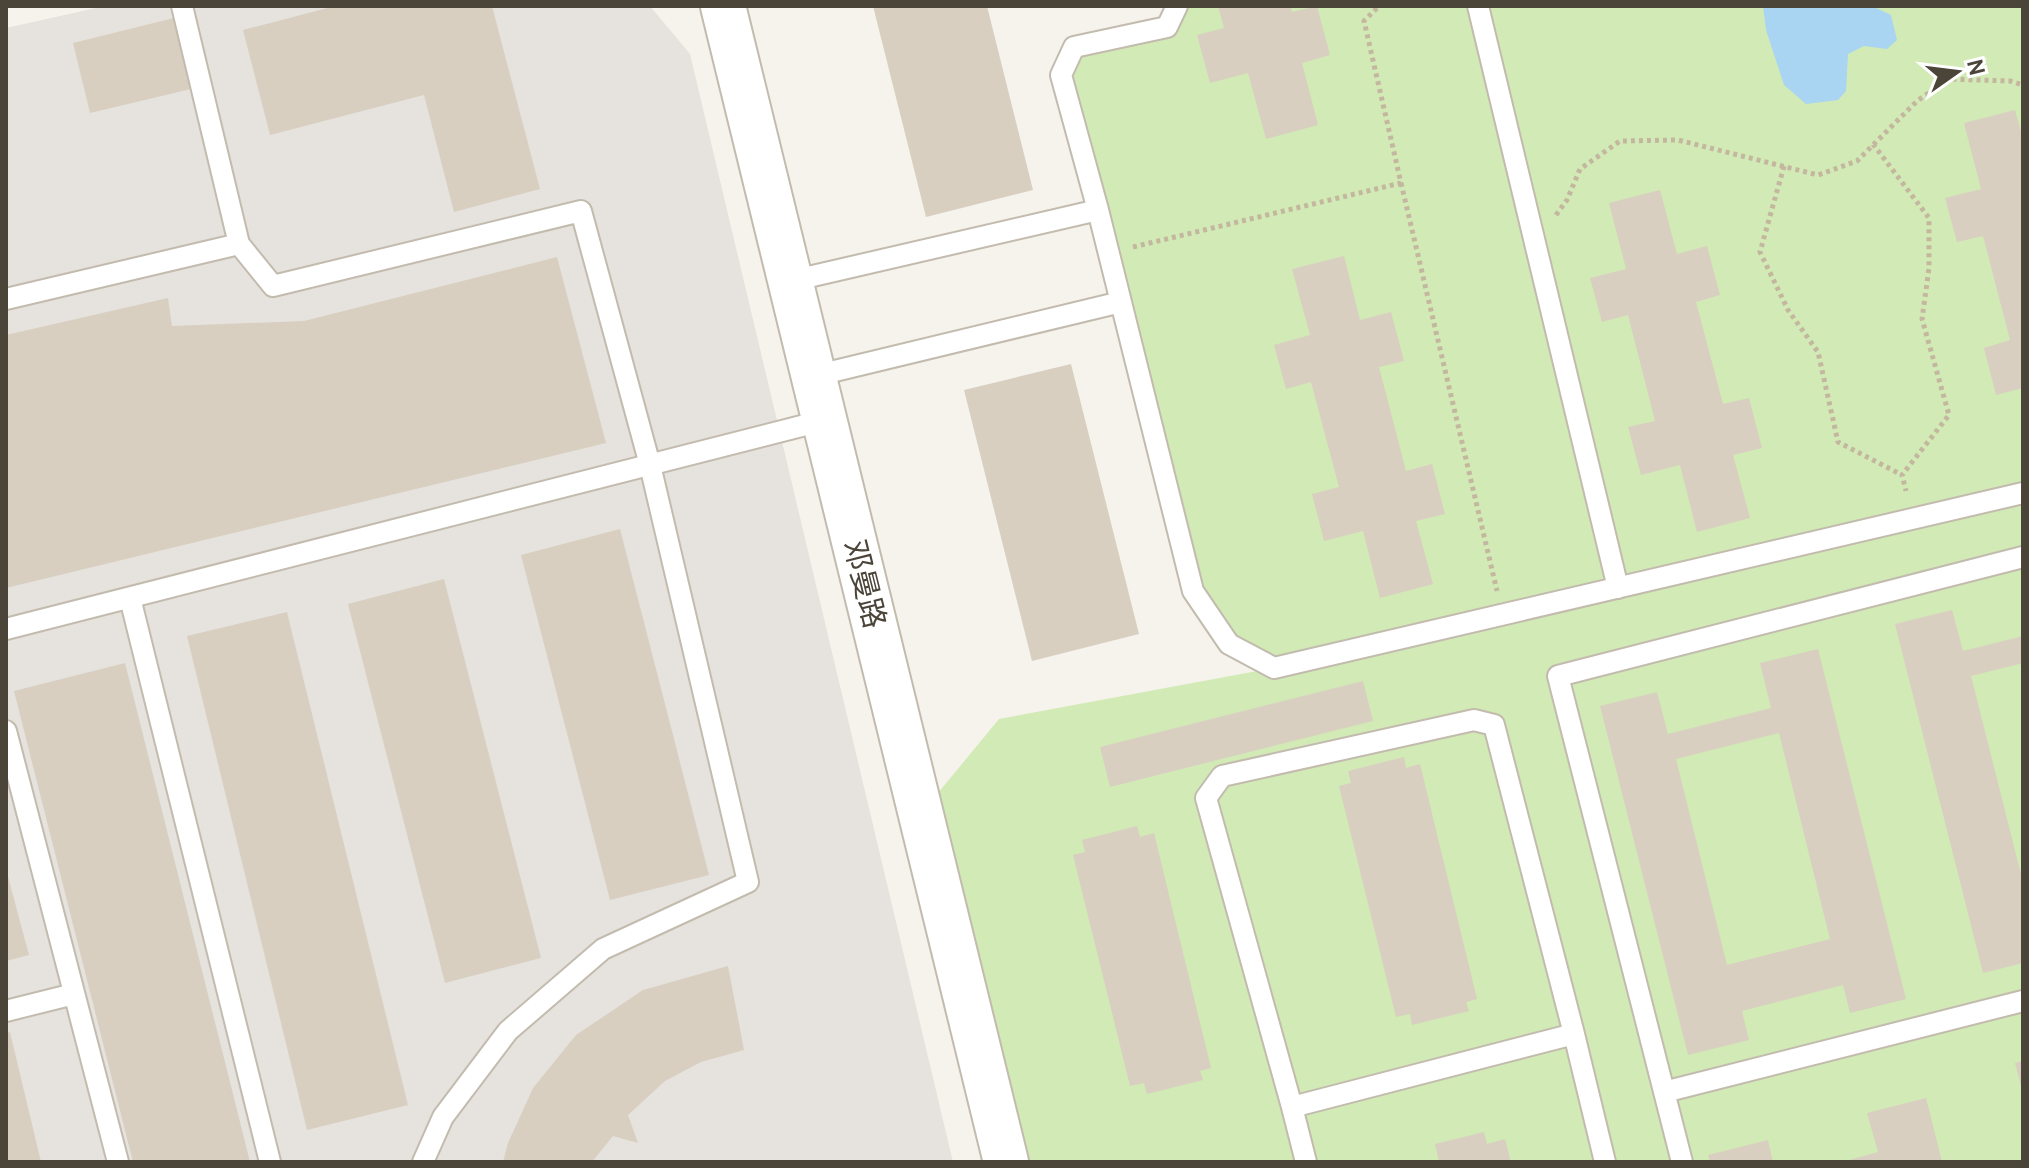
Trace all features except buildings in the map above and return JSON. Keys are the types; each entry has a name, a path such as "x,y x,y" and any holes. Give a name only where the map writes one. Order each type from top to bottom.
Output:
{"street":[{"name":"邓曼路","path":"723,6 1006,1162"}],"lane":[{"path":"182,6 239,244 273,286 581,211 650,465 748,882 603,949 508,1031 443,1117 423,1162"},
{"path":"1177,6 1167,27 1074,47 1061,75 1193,591 1229,644 1274,668 2023,493"},
{"path":"1478,6 1618,588"},
{"path":"791,281 1098,210"},
{"path":"6,299 239,244"},
{"path":"814,376 1121,302"},
{"path":"6,629 825,420"},
{"path":"1682,1162 1558,676 2023,557"},
{"path":"130,598 270,1162"},
{"path":"1306,1162 1206,798 1222,776 1474,720 1494,725 1605,1162"},
{"path":"6,731 118,1162"},
{"path":"6,1011 74,994"},
{"path":"1664,1092 2023,1001"},
{"path":"1292,1107 1574,1034"}],"path":[{"path":"1379,6 1364,21 1503,614"},
{"path":"1536,244 1567,200 1580,169 1620,141 1678,140 1818,175 1857,161 1917,101 1949,79 2010,81 2023,85"},
{"path":"1873,144 1929,218 1929,268 1922,319 1949,415 1902,475"},
{"path":"1784,166 1760,252 1788,310 1818,352 1838,442 1902,475 1913,519"},
{"path":"1109,253 1401,183"}],"shaded area":[{"path":"105,6 650,6 690,54 953,1162 6,1162 6,28"}],"green space":[{"path":"1177,6 2023,6 2023,1162 1029,1162 938,793 999,719 1273,668 1229,644 1193,591 1061,75 1074,47 1167,27"}],"water":[{"path":"1763,6 1872,6 1891,15 1897,40 1887,49 1864,46 1848,54 1846,91 1838,100 1806,104 1784,85 1766,30"}]}
